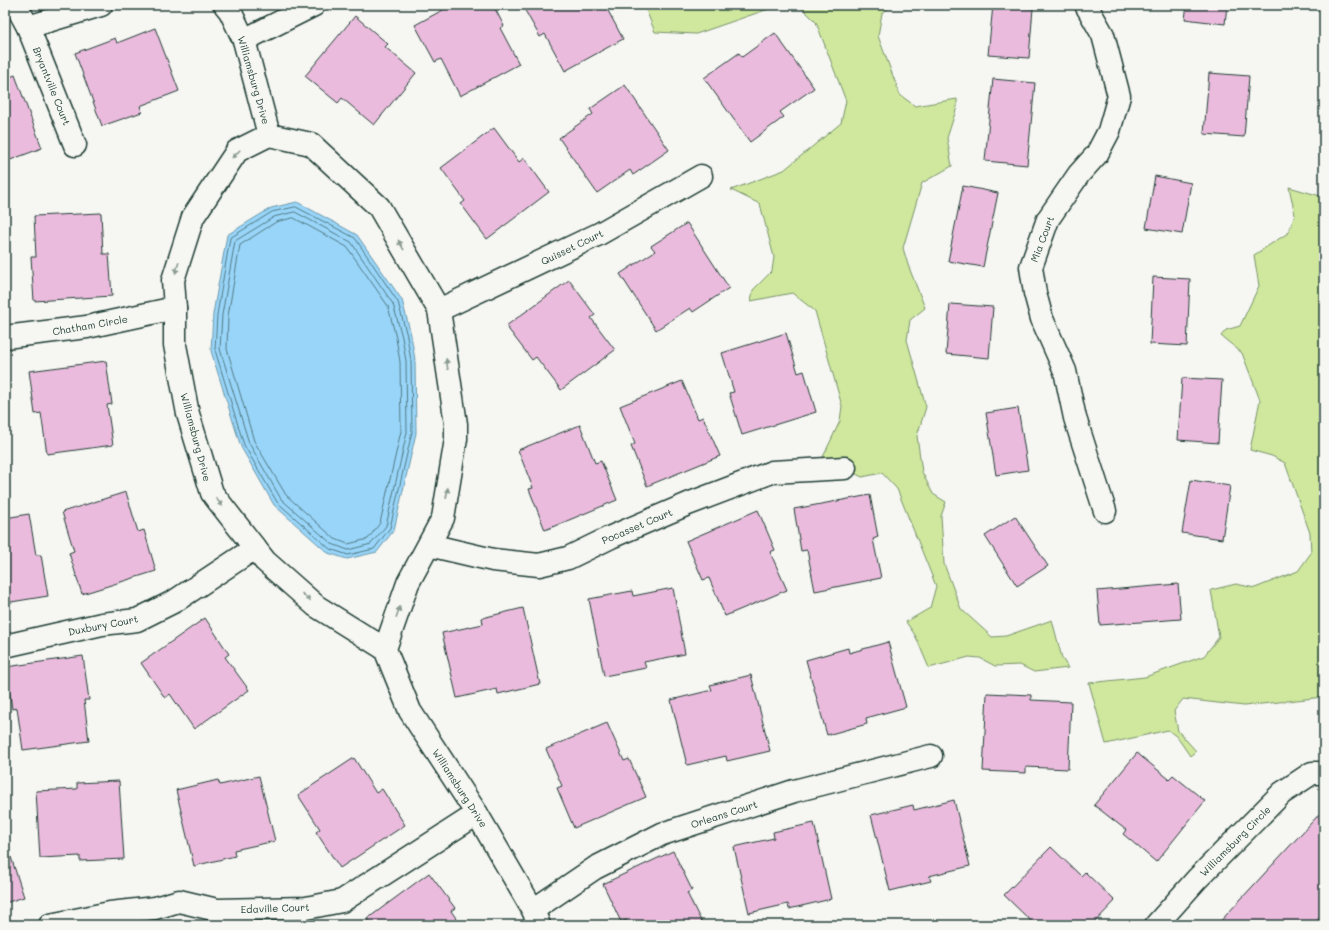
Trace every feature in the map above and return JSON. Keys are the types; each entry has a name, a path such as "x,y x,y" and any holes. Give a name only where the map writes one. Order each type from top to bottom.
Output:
{"street":[{"name":"Bryantville Court","path":"16,5 28,27 75,145"},
{"path":"28,27 101,5"},
{"name":"Williamsburg Drive","path":"225,5 230,11 244,40 269,135"},
{"path":"244,40 314,5"},
{"name":"Mia Court","path":"1086,5 1103,34 1119,96 1109,131 1097,154 1079,174 1048,219 1031,267 1035,293 1042,319 1065,371 1075,418 1105,511"},
{"name":"Williamsburg Drive","path":"385,649 408,583 443,518 456,439 456,424 439,310 379,207 311,144 269,135 237,151 193,217 173,280 175,345 188,414 212,494 265,561 316,606 385,649 410,711 477,814 536,918"},
{"name":"Quisset Court","path":"439,310 599,234 701,176"},
{"name":"Chatham Circle","path":"5,337 87,327 175,308"},
{"name":"Pocasset Court","path":"429,545 493,560 539,565 568,558 625,531 688,504 772,472 844,468"},
{"name":"Duxbury Court","path":"5,646 102,624 137,620 175,601 255,548"},
{"name":"Orleans Court","path":"536,918 595,868 662,834 794,791 931,756"},
{"name":"Williamsburg Circle","path":"1156,925 1197,879 1282,793 1312,774 1324,773"},
{"name":"Edaville Court","path":"50,925 110,913 155,908 179,901 217,910 306,908 342,901 477,814"}],"green space":[{"path":"644,5 780,5 696,34 655,32"},
{"path":"793,5 892,5 882,13 878,36 900,95 915,106 957,99 957,107 947,138 952,166 922,183 903,248 925,308 910,320 907,340 926,407 917,436 922,472 933,494 946,502 941,516 944,564 961,609 992,637 1006,636 1052,620 1062,658 1068,668 1034,672 1020,665 995,666 980,658 969,657 929,668 915,635 906,622 930,608 936,586 897,489 882,473 862,477 823,457 840,421 842,406 815,311 792,293 751,301 753,290 772,271 774,257 760,204 731,190 784,170 841,123 846,101 816,22 800,6"},
{"path":"1289,187 1324,197 1324,699 1323,697 1244,706 1183,699 1174,711 1178,731 1196,751 1190,756 1177,737 1168,730 1106,744 1089,683 1145,677 1204,656 1219,637 1211,590 1236,584 1255,588 1298,571 1311,553 1310,533 1285,463 1272,456 1250,450 1260,400 1242,353 1221,336 1226,330 1240,326 1259,286 1254,255 1288,233 1295,215"}],"water":[{"path":"297,202 357,235 402,300 411,335 415,360 416,433 394,530 377,552 347,559 328,553 274,505 241,447 211,351 213,314 227,235 271,208"}],"building":[{"path":"452,5 493,5 504,26 500,28 519,64 460,96 441,59 435,62 415,25"},
{"path":"522,5 605,5 623,39 565,71 545,34 540,37"},
{"path":"993,5 1033,8 1029,58 988,55"},
{"path":"1187,5 1227,5 1225,24 1185,19"},
{"path":"355,16 388,44 385,47 416,73 374,125 342,98 338,103 305,76"},
{"path":"155,28 179,91 140,106 142,112 102,126 75,53 115,38 117,43"},
{"path":"775,33 814,88 780,112 784,117 750,142 704,78 739,53 742,57"},
{"path":"1209,73 1249,76 1244,137 1204,134"},
{"path":"15,75 42,148 5,162 5,79"},
{"path":"993,79 1035,83 1027,165 985,161"},
{"path":"625,85 669,150 633,175 630,170 597,193 559,138 593,114 590,109"},
{"path":"494,128 519,162 524,158 549,192 487,239 461,204 465,201 441,168"},
{"path":"1155,176 1191,183 1182,234 1146,228"},
{"path":"963,186 998,193 983,267 948,261"},
{"path":"101,213 103,254 109,254 112,296 34,301 31,257 36,257 34,216"},
{"path":"687,223 729,288 693,312 690,308 656,330 620,274 655,251 651,246"},
{"path":"1153,277 1190,279 1187,346 1150,344"},
{"path":"569,280 595,315 591,318 615,350 561,390 536,357 532,360 506,326"},
{"path":"950,304 993,307 989,358 946,354"},
{"path":"786,333 798,373 804,371 816,412 742,435 729,393 734,392 722,353"},
{"path":"106,361 112,404 107,405 113,445 47,454 41,413 35,414 29,371"},
{"path":"1182,378 1222,380 1218,443 1178,440"},
{"path":"682,381 698,419 703,417 720,456 647,486 631,446 635,444 620,406"},
{"path":"1018,408 1028,470 996,475 986,413"},
{"path":"580,425 595,463 601,461 617,500 545,530 529,489 533,488 518,450"},
{"path":"1191,480 1230,486 1222,539 1182,533"},
{"path":"126,492 138,532 144,530 156,571 82,594 69,553 74,551 62,512"},
{"path":"870,495 878,537 873,539 881,578 815,591 807,550 801,551 794,509"},
{"path":"758,510 775,550 770,552 787,590 725,616 709,578 703,580 686,541"},
{"path":"29,514 36,555 41,555 48,596 5,603 5,518"},
{"path":"1015,516 1048,566 1017,586 985,536"},
{"path":"1178,584 1181,619 1100,625 1097,591"},
{"path":"673,588 685,654 644,662 646,668 604,676 589,599 632,591 633,596"},
{"path":"523,608 540,684 498,694 497,689 457,698 442,633 483,624 482,618"},
{"path":"205,618 229,654 225,657 249,690 194,729 170,694 165,698 141,663"},
{"path":"888,642 906,707 866,718 867,724 827,735 806,660 848,648 849,653"},
{"path":"83,656 89,700 84,700 89,741 23,750 17,708 12,709 6,667"},
{"path":"751,675 770,751 727,761 726,756 687,765 671,700 712,690 710,685"},
{"path":"987,693 1031,695 1031,700 1071,702 1068,769 1026,767 1026,773 983,771"},
{"path":"607,723 624,761 629,759 646,797 574,828 557,788 562,786 546,749"},
{"path":"1137,753 1169,779 1173,775 1205,801 1156,862 1123,834 1126,830 1094,805"},
{"path":"354,758 376,793 382,789 405,825 340,868 316,832 320,829 298,795"},
{"path":"259,776 275,841 234,850 235,856 194,866 176,790 218,780 220,785"},
{"path":"119,781 124,859 80,861 80,856 40,858 36,791 77,789 77,783"},
{"path":"954,800 970,866 929,876 931,881 890,891 871,815 913,805 914,810"},
{"path":"1324,809 1324,913 1313,925 1217,925"},
{"path":"814,823 831,899 789,909 788,904 749,913 734,847 774,838 773,832"},
{"path":"1051,847 1081,876 1085,872 1115,901 1092,925 1032,925 1033,923 1004,895"},
{"path":"673,851 692,890 687,893 703,925 629,925 626,920 621,922 603,884"},
{"path":"11,857 24,897 5,903 5,859"},
{"path":"429,873 455,908 451,911 461,925 371,925 367,919"}]}
